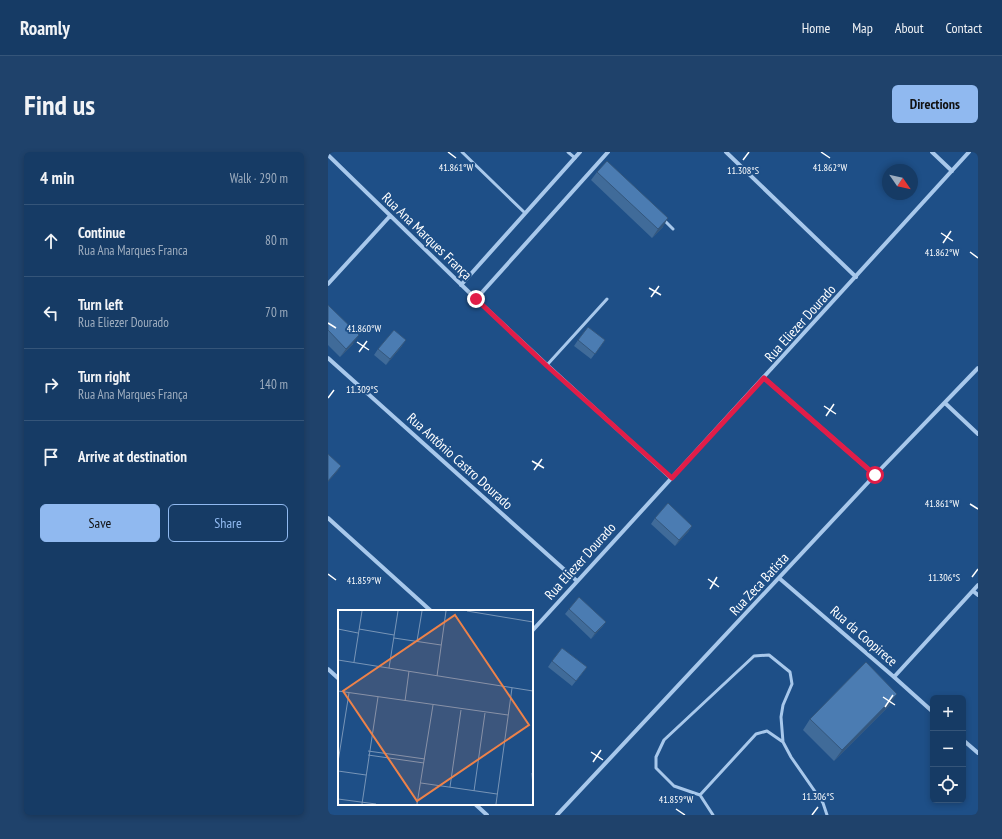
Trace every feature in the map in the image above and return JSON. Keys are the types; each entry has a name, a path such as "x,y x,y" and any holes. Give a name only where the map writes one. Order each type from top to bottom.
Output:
{"street":[{"path":"461,285 580,152"},
{"path":"476,299 608,152"},
{"path":"726,152 856,277"},
{"path":"932,152 952,171"},
{"name":"Rua Eliezer Dourado","path":"533,630 969,152"},
{"name":"Rua Ana Marques França","path":"328,155 461,285 547,366 672,478"},
{"path":"328,284 390,216"},
{"name":"Rua Antônio Castro Dourado","path":"328,358 577,581"},
{"name":"Rua Zeca Batista","path":"557,815 875,475 978,368"},
{"path":"764,378 875,475"},
{"path":"945,403 978,434"},
{"path":"328,518 430,610"},
{"name":"Rua da Coopirece","path":"779,578 930,709"},
{"path":"894,677 978,585"},
{"path":"973,591 978,595"},
{"path":"328,669 338,678"},
{"path":"966,743 978,753"},
{"path":"476,805 487,815"}],"lane":[{"path":"462,152 525,213"},
{"path":"568,152 575,158"},
{"path":"600,160 606,166"},
{"path":"662,218 673,229"},
{"path":"547,366 607,299"},
{"path":"713,815 700,795 674,786 656,768 656,757 664,740 754,656 769,655 790,672 792,684 782,705 781,717 783,742 791,757 823,803 827,815"},
{"path":"700,795 756,734 767,731 783,742"}],"building":[{"path":"607,161 668,218 658,229 597,172"},
{"path":"328,305 359,335 346,349 328,330"},
{"path":"588,327 605,340 595,354 578,340"},
{"path":"394,330 406,340 390,359 378,349"},
{"path":"328,454 341,466 328,481"},
{"path":"668,503 692,526 679,540 655,518"},
{"path":"579,597 606,622 595,633 569,609"},
{"path":"562,648 587,667 576,681 552,661"},
{"path":"866,662 897,694 842,750 810,719"}],"route":[{"path":"476,299 547,366 672,478 764,378 875,475"}]}
